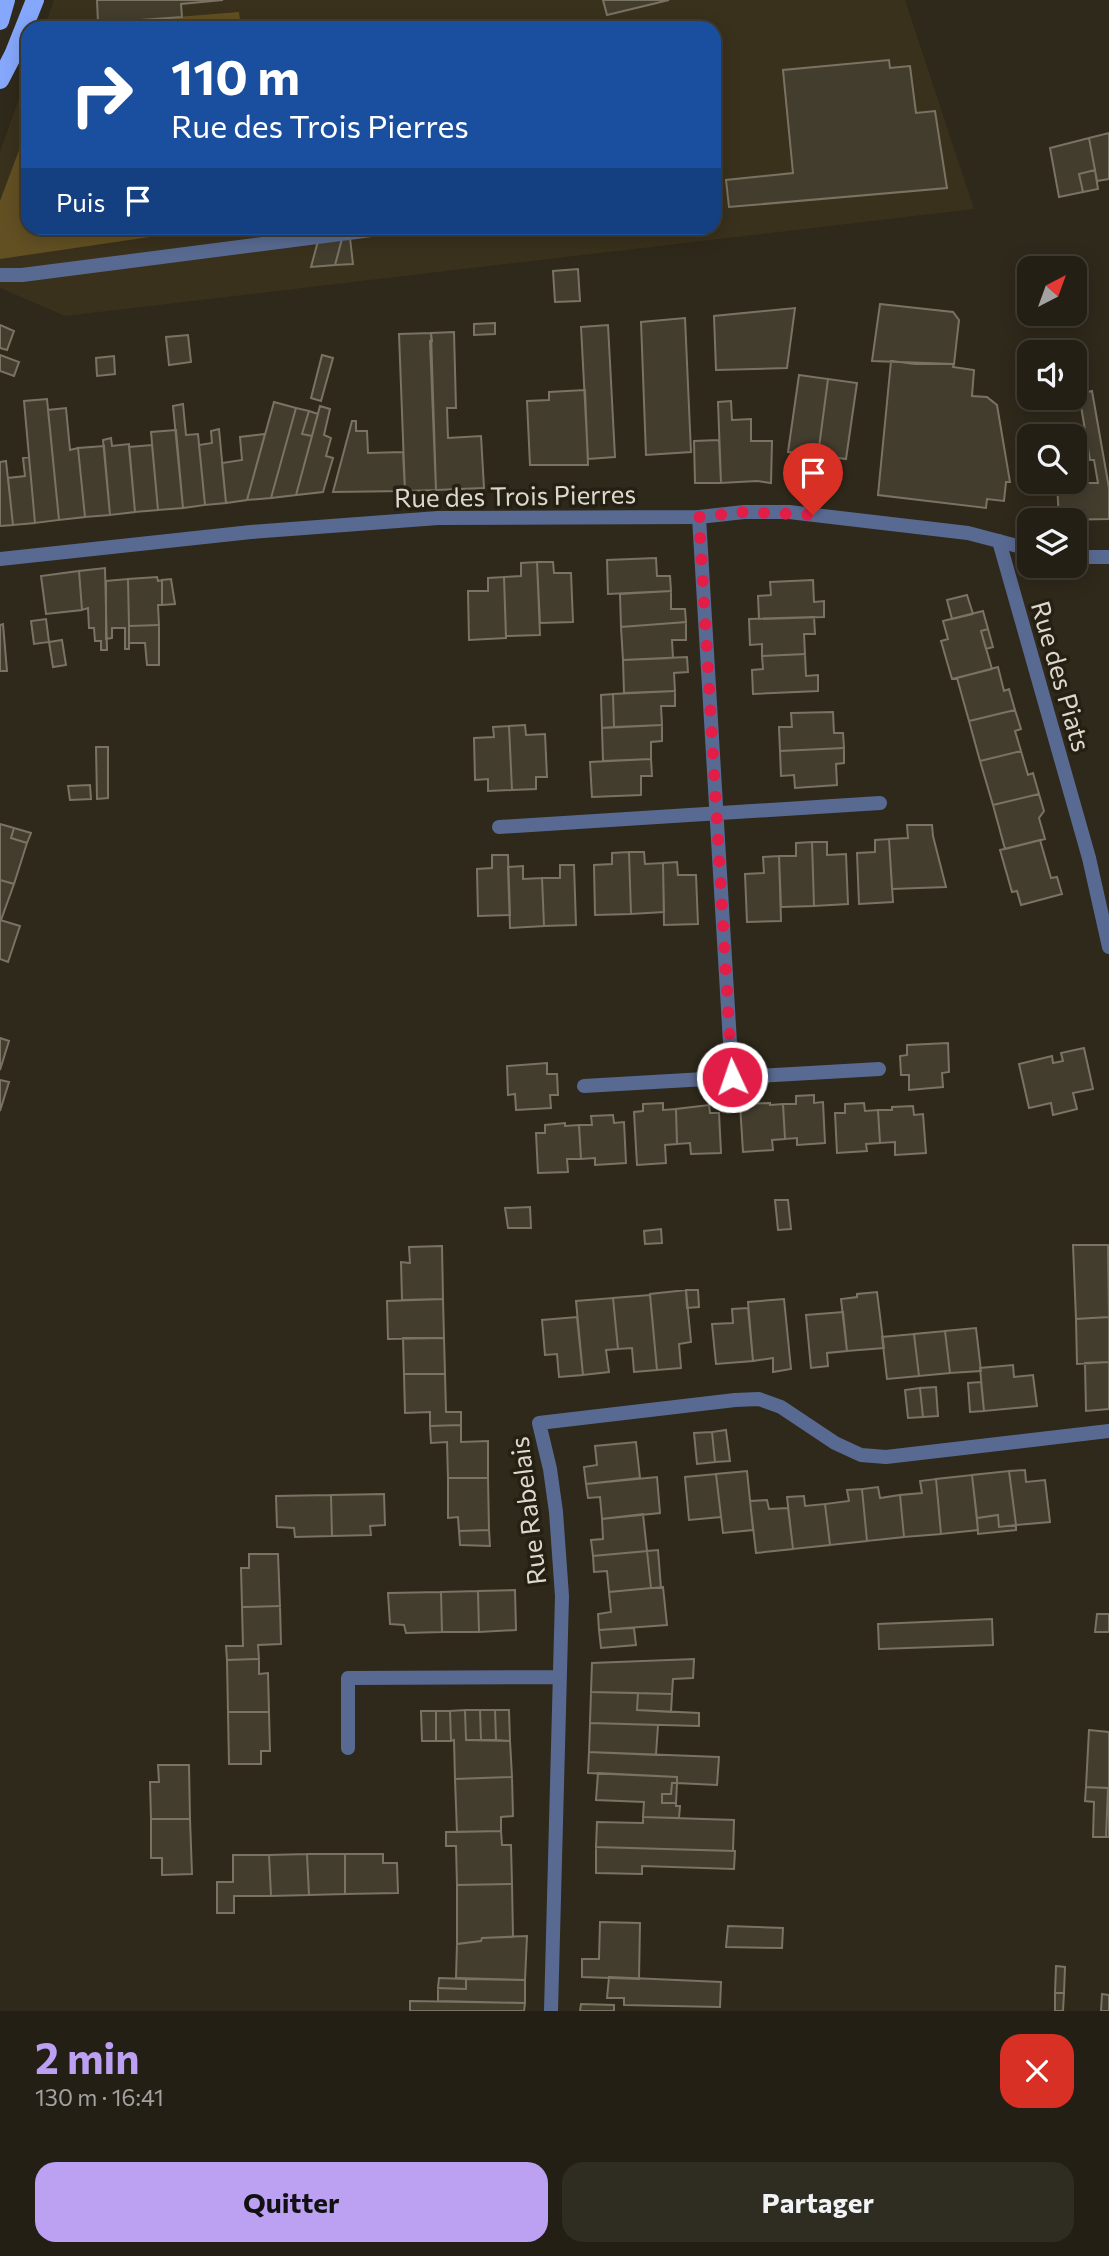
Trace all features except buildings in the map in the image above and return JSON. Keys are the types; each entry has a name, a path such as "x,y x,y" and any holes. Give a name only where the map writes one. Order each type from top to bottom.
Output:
{"main road":[{"path":"0,22 6,0"},
{"path":"27,21 35,0"},
{"path":"0,79 21,35"}],"street":[{"path":"0,275 22,275 333,235"},
{"name":"Rue des Trois Pierres","path":"0,559 251,532 438,518 699,517 744,512 789,512 968,533 1017,546"},
{"path":"699,517 732,1077"},
{"name":"Rue des Piats","path":"999,541 1089,859 1109,947"},
{"path":"1087,557 1109,557"},
{"path":"499,827 880,803"},
{"path":"584,1086 878,1069"},
{"name":"Rue Rabelais","path":"551,2011 562,1596 556,1512 550,1469 539,1423 760,1399 782,1407 861,1455 887,1457 1109,1431"},
{"path":"348,1748 348,1678 559,1677"}],"shaded area":[{"path":"54,0 905,0 974,209 65,316 0,288 0,152 21,93 21,235 721,235 721,21 46,21"},
{"path":"239,12 240,21 127,21"},
{"path":"21,145 21,235 163,235 0,259 0,201"}],"route":[{"path":"732,1077 699,517 744,512 813,515"}]}
